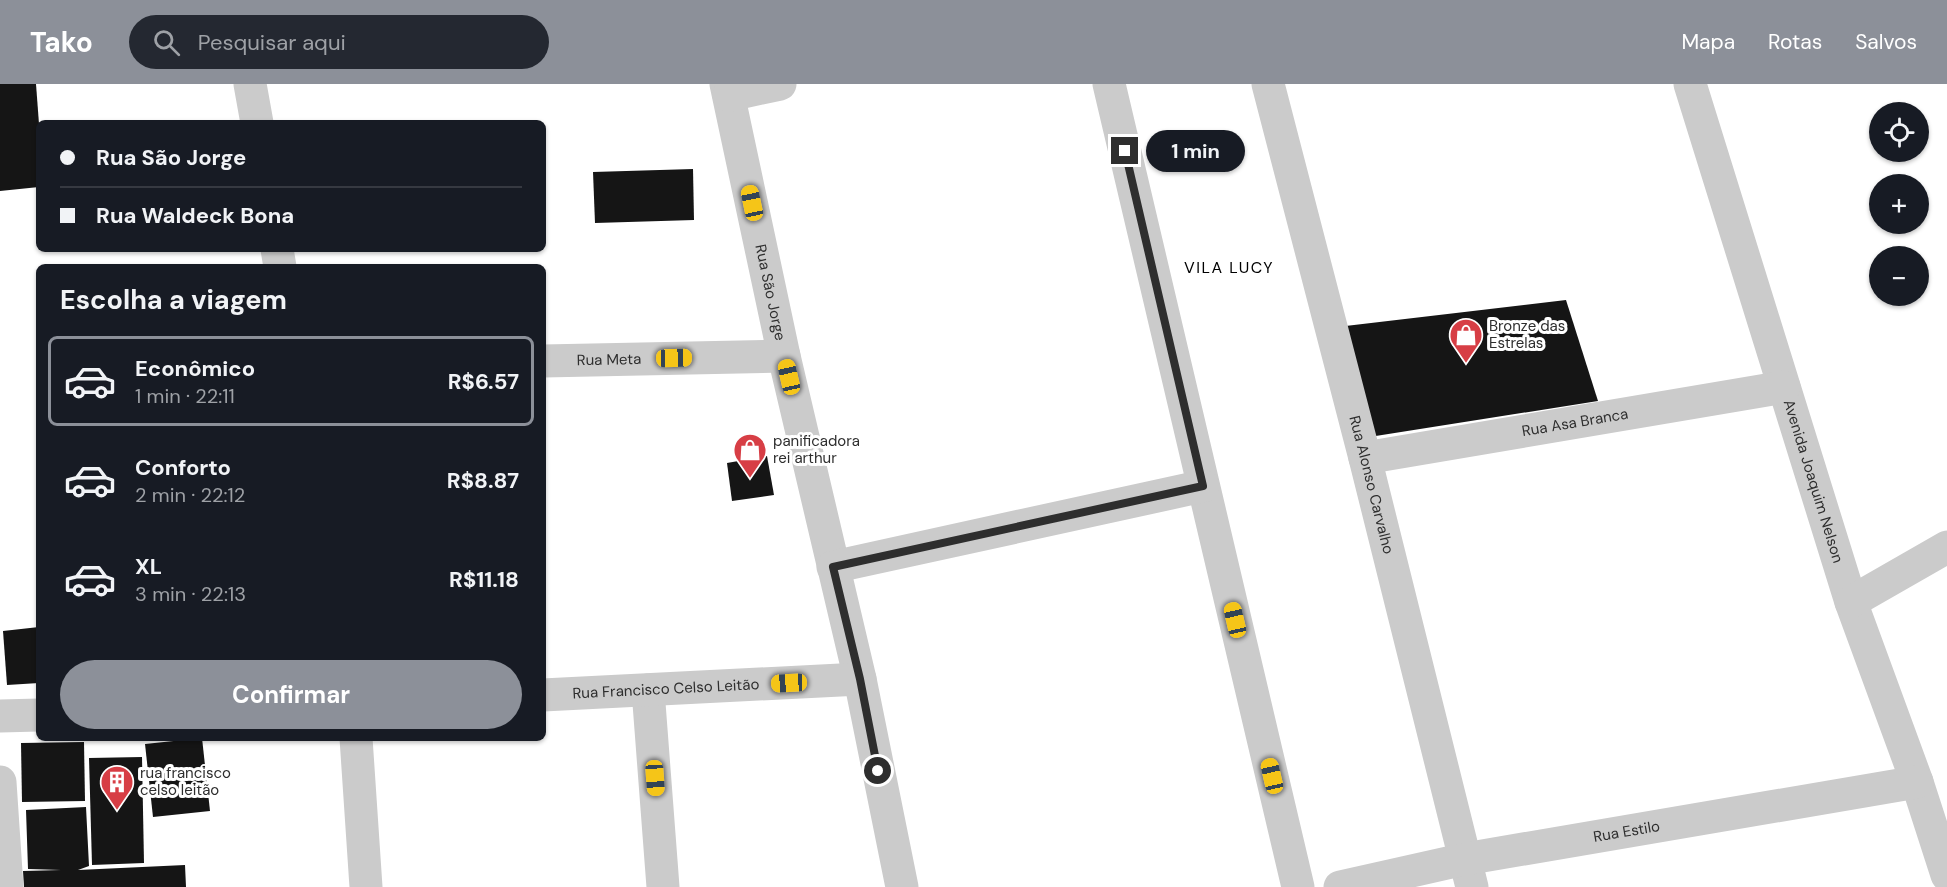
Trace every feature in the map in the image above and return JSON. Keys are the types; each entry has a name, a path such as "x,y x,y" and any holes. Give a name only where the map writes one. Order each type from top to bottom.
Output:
{"street":[{"path":"250,84 256,120"},
{"path":"727,89 780,84"},
{"path":"1109,84 1298,887"},
{"name":"Rua Alonso Carvalho","path":"1268,84 1469,873"},
{"name":"Avenida Joaquim Nelson","path":"1690,84 1851,602 1917,782 1947,875"},
{"name":"Rua São Jorge","path":"727,89 783,356 860,679 902,887"},
{"name":"Rua Meta","path":"546,361 783,356"},
{"name":"Rua Asa Branca","path":"1365,458 1784,387"},
{"path":"833,567 1203,486"},
{"path":"1851,602 1947,547"},
{"name":"Rua Francisco Celso Leitão","path":"546,695 860,679"},
{"path":"648,690 663,887"},
{"path":"0,716 36,715"},
{"path":"356,741 366,887"},
{"path":"0,782 8,887"},
{"name":"Rua Estilo","path":"1340,887 1469,873 1917,782"}],"building":[{"path":"0,84 36,84 39,120 36,120 36,187 0,191"},
{"path":"693,169 694,220 595,223 593,172"},
{"name":"Bronze das Estrelas","path":"1566,300 1598,401 1363,438 1337,327"},
{"name":"panificadora rei arthur","path":"767,456 774,495 732,501 727,463"},
{"path":"36,627 36,683 7,685 3,631"},
{"path":"202,741 210,811 153,817 145,744"},
{"path":"84,742 85,801 22,802 21,743"},
{"name":"rua francisco celso leitão","path":"142,757 144,863 92,865 89,758"},
{"path":"86,807 89,866 78,870 185,865 186,887 24,887 23,871 61,870 28,869 26,810"}],"place":[{"name":"Bronze das Estrelas","path":"1466,364"},
{"name":"panificadora rei arthur","path":"750,479"},
{"name":"rua francisco celso leitão","path":"117,811"}],"district":[{"name":"VILA LUCY","path":"1229,267"}],"route":[{"path":"878,771 860,679 833,567 1203,486 1125,151"}]}
